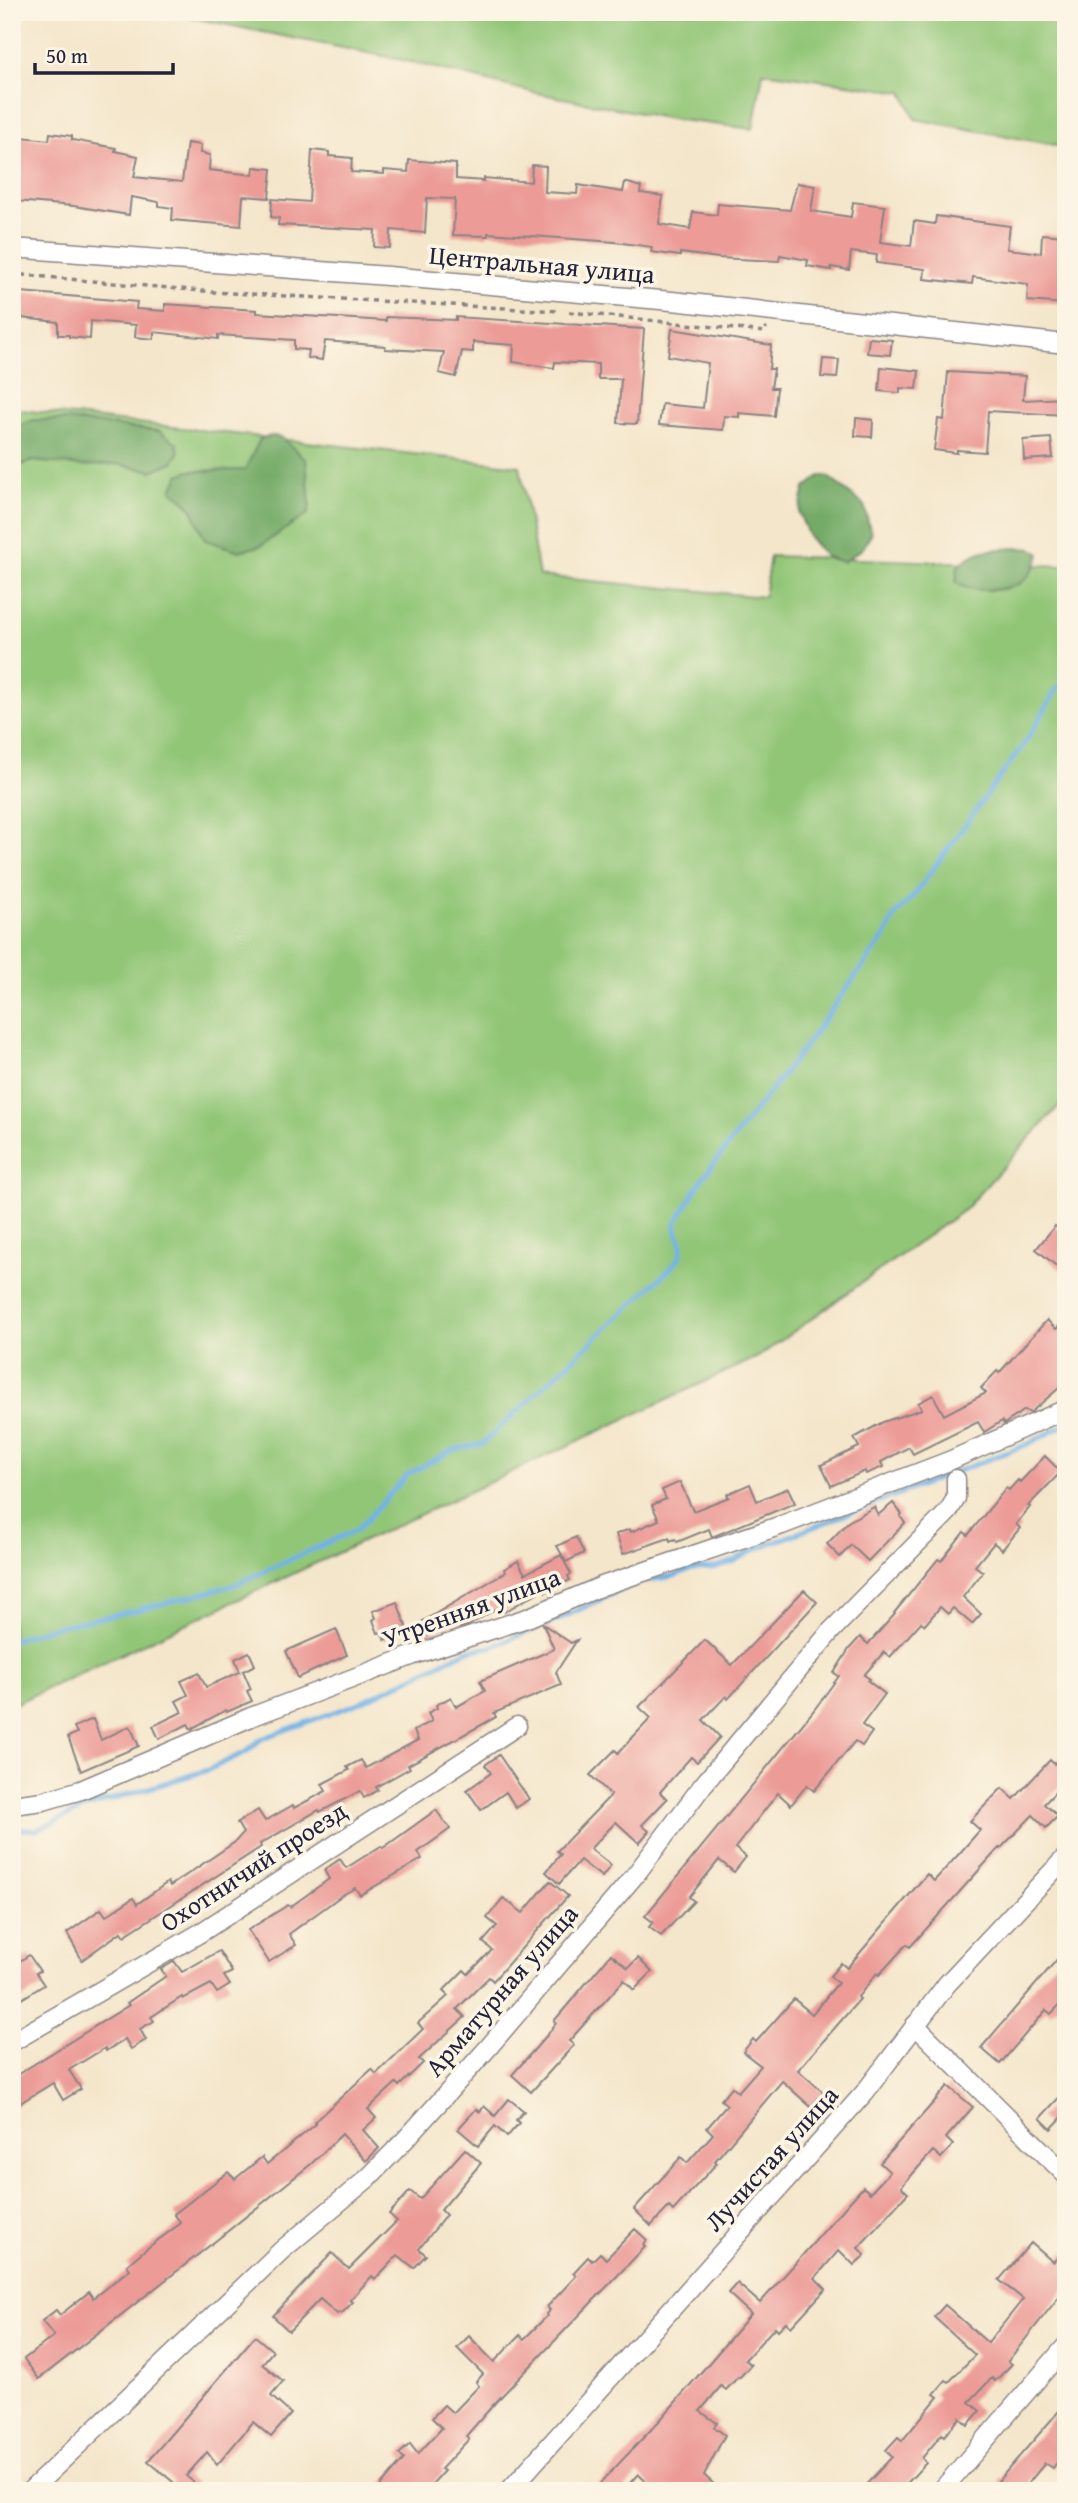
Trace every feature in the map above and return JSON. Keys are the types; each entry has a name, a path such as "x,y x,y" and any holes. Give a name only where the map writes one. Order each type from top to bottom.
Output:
{"street":[{"name":"Центральная улица","path":"12,248 388,276 768,312 1066,344"},
{"path":"952,1469 1066,1409"},
{"name":"Утренняя улица","path":"12,1805 43,1801 81,1790 251,1717 401,1660 527,1618 602,1586 952,1469"},
{"name":"Арматурная улица","path":"30,2491 282,2250 368,2178 405,2140 487,2049 636,1874 703,1785 831,1631 948,1512 956,1499 952,1469"},
{"name":"Охотничий проезд","path":"12,2042 200,1933 517,1726"},
{"name":"Лучистая улица","path":"509,2491 864,2092 947,1984 1066,1857"},
{"path":"915,2025 1066,2175"},
{"path":"941,2491 1066,2346"}],"path":[{"path":"12,274 214,292 559,311 765,332 768,312"}],"green space":[{"path":"163,12 1066,12 1066,147 915,119 903,92 763,72 753,129 671,119 532,92 403,60"},
{"path":"12,409 520,466 539,576 764,597 770,556 1066,566 1066,1098 965,1209 758,1357 12,1705"},
{"path":"34,420 67,420 159,431 177,443 179,453 173,462 152,471 118,464 82,466 33,461 12,468 12,429"},
{"path":"281,437 306,460 310,504 308,514 260,546 239,551 205,540 191,507 172,490 179,475 189,471 245,470 260,439"},
{"path":"820,476 827,476 864,505 871,534 863,548 843,562 826,557 809,537 799,513 805,488"},
{"path":"1018,548 1033,549 1040,554 1031,572 1017,585 985,590 968,588 956,582 958,566 972,555"}],"building":[{"path":"50,133 72,136 72,140 116,148 115,151 138,156 134,177 182,182 187,143 201,145 200,153 210,155 209,170 253,175 254,167 272,169 269,198 243,196 241,226 172,220 173,208 159,206 159,202 131,197 129,215 74,206 16,201 18,177 12,176 12,136 49,140"},
{"path":"312,150 329,152 329,156 352,158 351,172 408,172 409,160 456,164 456,179 484,181 484,178 531,182 532,165 546,166 545,192 577,194 578,185 623,192 625,182 641,187 640,193 663,196 659,224 690,229 693,212 717,215 718,204 790,210 797,183 815,186 811,211 851,217 853,202 885,206 880,242 911,246 914,221 935,224 936,216 1010,226 1007,249 1041,253 1042,234 1066,236 1066,304 1027,301 1028,284 973,277 972,284 924,279 925,269 876,263 877,255 851,252 849,270 831,267 831,270 807,266 808,260 780,255 779,261 680,253 680,256 651,252 652,247 615,242 488,233 488,236 453,235 455,199 427,198 425,233 391,230 390,248 374,247 375,230 278,225 279,218 271,217 272,199 309,202"},
{"path":"21,292 137,302 136,309 165,311 165,304 386,321 386,317 456,320 456,317 644,329 637,424 618,423 621,379 598,379 598,364 555,362 554,368 513,362 514,345 473,342 473,352 462,351 456,377 439,373 444,352 385,349 385,346 325,341 322,360 308,358 309,350 294,349 294,340 218,335 218,339 154,332 154,339 135,337 136,325 91,321 90,339 69,337 58,335 58,322 12,317 12,296 20,298"},
{"path":"672,329 771,345 769,369 774,369 771,388 777,388 774,416 739,413 739,417 724,416 723,430 659,425 662,404 703,408 708,363 668,356"},
{"path":"869,338 892,340 890,355 867,353"},
{"path":"823,359 839,360 837,378 821,377"},
{"path":"881,367 919,371 917,389 900,388 900,393 879,391"},
{"path":"948,372 1025,376 1023,400 1066,398 1066,415 988,411 985,452 934,450 938,419 944,420"},
{"path":"856,418 873,420 872,437 855,436"},
{"path":"1051,438 1053,458 1024,460 1023,440"},
{"path":"1055,1226 1066,1235 1066,1274 1036,1249"},
{"path":"1047,1320 1056,1329 1066,1320 1066,1382 1030,1413 1025,1410 1004,1424 1002,1421 984,1432 978,1422 913,1454 909,1447 881,1462 883,1467 866,1474 865,1471 831,1486 821,1465 859,1447 854,1438 883,1422 922,1409 918,1403 933,1395 944,1415 986,1393 981,1388 997,1371 999,1373"},
{"path":"1045,1456 1061,1472 1028,1506 1030,1507 1016,1524 1020,1528 1002,1550 994,1543 975,1566 983,1572 963,1597 981,1614 972,1624 953,1608 948,1614 940,1607 925,1625 921,1622 890,1657 884,1652 864,1675 885,1694 862,1725 872,1732 862,1746 855,1741 814,1791 807,1785 791,1805 778,1793 735,1848 746,1857 734,1872 719,1860 689,1897 694,1901 661,1936 649,1927 653,1922 645,1916 814,1710 839,1676 834,1673 849,1649 860,1637 868,1644 938,1559 941,1561 964,1532 968,1535 1006,1488 1009,1490 1018,1480 1020,1482"},
{"path":"680,1482 693,1511 729,1497 727,1494 750,1484 757,1501 788,1488 795,1503 712,1537 709,1529 677,1542 675,1539 670,1541 669,1538 623,1554 616,1534 630,1529 631,1532 659,1520 652,1505 666,1499 662,1490"},
{"path":"893,1503 905,1523 868,1561 851,1545 840,1557 827,1544 848,1522 874,1507 878,1515"},
{"path":"576,1537 584,1553 566,1562 557,1546"},
{"path":"561,1555 571,1574 568,1576 570,1580 546,1592 544,1589 504,1612 501,1606 467,1626 460,1628 457,1622 426,1636 420,1623 506,1572 504,1569 518,1561 525,1574"},
{"path":"804,1590 817,1602 728,1699 726,1696 703,1720 720,1737 697,1762 691,1757 660,1792 667,1799 642,1825 649,1831 639,1843 616,1822 590,1849 611,1865 602,1877 580,1860 559,1884 546,1872 561,1854 557,1851 611,1795 590,1775 615,1750 618,1753 651,1718 639,1707 705,1640 732,1665"},
{"path":"397,1602 408,1631 385,1640 381,1632 378,1633 373,1611"},
{"path":"543,1624 571,1643 577,1640 556,1672 561,1685 494,1713 496,1717 408,1765 410,1768 376,1787 378,1790 364,1798 360,1791 320,1812 319,1810 260,1844 261,1847 124,1936 121,1932 82,1960 67,1933 101,1909 106,1916 133,1898 137,1904 168,1882 170,1886 235,1842 243,1833 237,1823 258,1810 265,1821 326,1791 322,1784 349,1770 347,1767 361,1760 366,1768 418,1740 414,1731 432,1721 428,1713 437,1708 436,1705 451,1697 456,1707 485,1691 480,1681 554,1649"},
{"path":"336,1629 347,1655 298,1678 286,1651"},
{"path":"249,1652 255,1665 243,1671 251,1689 247,1691 252,1701 227,1712 226,1710 191,1729 188,1724 159,1739 153,1726 182,1712 176,1701 188,1695 181,1681 199,1673 206,1687 240,1672 235,1659"},
{"path":"93,1719 101,1740 130,1726 139,1746 81,1771 68,1737 77,1733 74,1727"},
{"path":"1066,1751 1066,1781 1044,1804 1058,1816 1046,1828 1033,1815 999,1848 910,1947 907,1944 879,1975 877,1973 858,1997 860,1999 798,2070 823,2092 811,2107 782,2081 715,2161 717,2163 673,2211 669,2207 651,2226 634,2209 681,2157 687,2163 713,2134 707,2128 727,2105 721,2100 732,2087 738,2092 761,2066 743,2052 753,2039 756,2042 794,1999 812,2014 838,1983 830,1976 841,1963 847,1968 927,1874 934,1881 980,1830 970,1821 1002,1788 1014,1799 1050,1760 1054,1764"},
{"path":"499,1755 529,1799 516,1808 506,1792 481,1810 467,1790 491,1773 485,1765"},
{"path":"436,1810 450,1829 418,1852 422,1859 360,1895 355,1888 341,1896 289,1934 296,1945 269,1962 248,1930 288,1905 290,1907 329,1879 324,1870 340,1859 346,1868 381,1846 383,1848"},
{"path":"550,1881 568,1896 493,1981 489,1977 457,2009 465,2017 419,2059 423,2063 399,2086 396,2083 368,2109 376,2118 363,2130 379,2148 366,2161 342,2134 311,2164 39,2379 24,2359 54,2336 42,2321 56,2310 60,2315 89,2292 93,2298 130,2269 127,2265 142,2252 181,2223 174,2214 228,2172 235,2179 262,2157 267,2164 316,2124 314,2122 372,2069 376,2074 423,2029 418,2023 448,1996 443,1991 464,1970 468,1974 492,1950 483,1942 497,1926 487,1918 503,1898 523,1913"},
{"path":"1066,1949 1066,1998 1051,2014 1046,2010 1000,2064 981,2048"},
{"path":"219,1951 232,1972 224,1976 230,1985 217,1993 211,1984 183,1999 182,1997 151,2017 154,2021 140,2029 146,2040 131,2049 125,2039 69,2070 81,2089 63,2100 53,2083 12,2108 12,2078 129,2005 127,2003 166,1976 161,1969 174,1961 182,1972"},
{"path":"611,1954 628,1968 638,1958 652,1972 634,1990 624,1980 569,2041 574,2045 531,2092 512,2075"},
{"path":"29,1955 40,1971 36,1973 44,1985 12,2005 12,1966"},
{"path":"948,2086 973,2107 946,2138 953,2145 941,2158 933,2151 901,2187 908,2193 858,2248 865,2255 854,2265 839,2250 815,2278 826,2289 791,2327 786,2322 778,2330 775,2327 745,2360 751,2365 726,2390 721,2386 700,2411 717,2423 714,2427 725,2435 704,2475 721,2491 656,2491 638,2474 623,2491 593,2491 661,2419 751,2314 728,2293 737,2283 760,2303 863,2187 870,2193 890,2172 880,2163"},
{"path":"1066,2090 1066,2113 1051,2129 1040,2118"},
{"path":"509,2099 524,2111 516,2120 519,2123 507,2137 495,2126 478,2146 458,2129 476,2109 480,2112 484,2106 495,2116"},
{"path":"465,2149 481,2163 441,2210 446,2215 419,2249 426,2255 414,2268 398,2255 375,2279 372,2276 341,2314 337,2314 320,2299 289,2331 273,2316 332,2253 349,2269 397,2221 389,2214 410,2191 420,2199"},
{"path":"635,2229 647,2240 643,2245 645,2247 494,2404 466,2436 469,2439 441,2469 444,2471 426,2491 376,2491 404,2459 399,2454 410,2444 418,2454 442,2428 432,2418 444,2405 453,2413 479,2386 476,2382 483,2374 457,2348 469,2336 494,2362 520,2335 524,2339 547,2316 550,2310 547,2307 576,2276 573,2273 588,2257 592,2261 600,2253 606,2259"},
{"path":"1031,2243 1053,2262 1066,2248 1066,2288 1008,2361 1012,2364 995,2381 992,2378 969,2402 980,2411 968,2425 960,2418 944,2436 942,2434 922,2458 926,2463 900,2491 860,2491 892,2457 886,2450 898,2437 902,2441 938,2397 934,2394 975,2355 934,2317 945,2305 988,2343 1023,2299 999,2280"},
{"path":"255,2336 273,2351 262,2364 283,2381 271,2396 291,2414 271,2437 253,2422 217,2465 207,2452 186,2476 204,2491 166,2491 173,2482 148,2461"},
{"path":"1066,2403 1066,2450 1053,2468 1045,2463 1022,2491 1009,2491 998,2481"}],"waterway":[{"path":"12,1640 54,1627 138,1610 234,1585 358,1529 407,1475 453,1450 482,1444 673,1266 680,1256 682,1245 676,1231 676,1223 702,1179 802,1050 885,936 895,915 912,898 1029,737 1055,692 1066,680"},
{"path":"12,1828 36,1830 87,1807 208,1770 246,1752 261,1739 359,1703 466,1651 491,1647 641,1581 732,1562 754,1550 1028,1444 1066,1424"}]}
